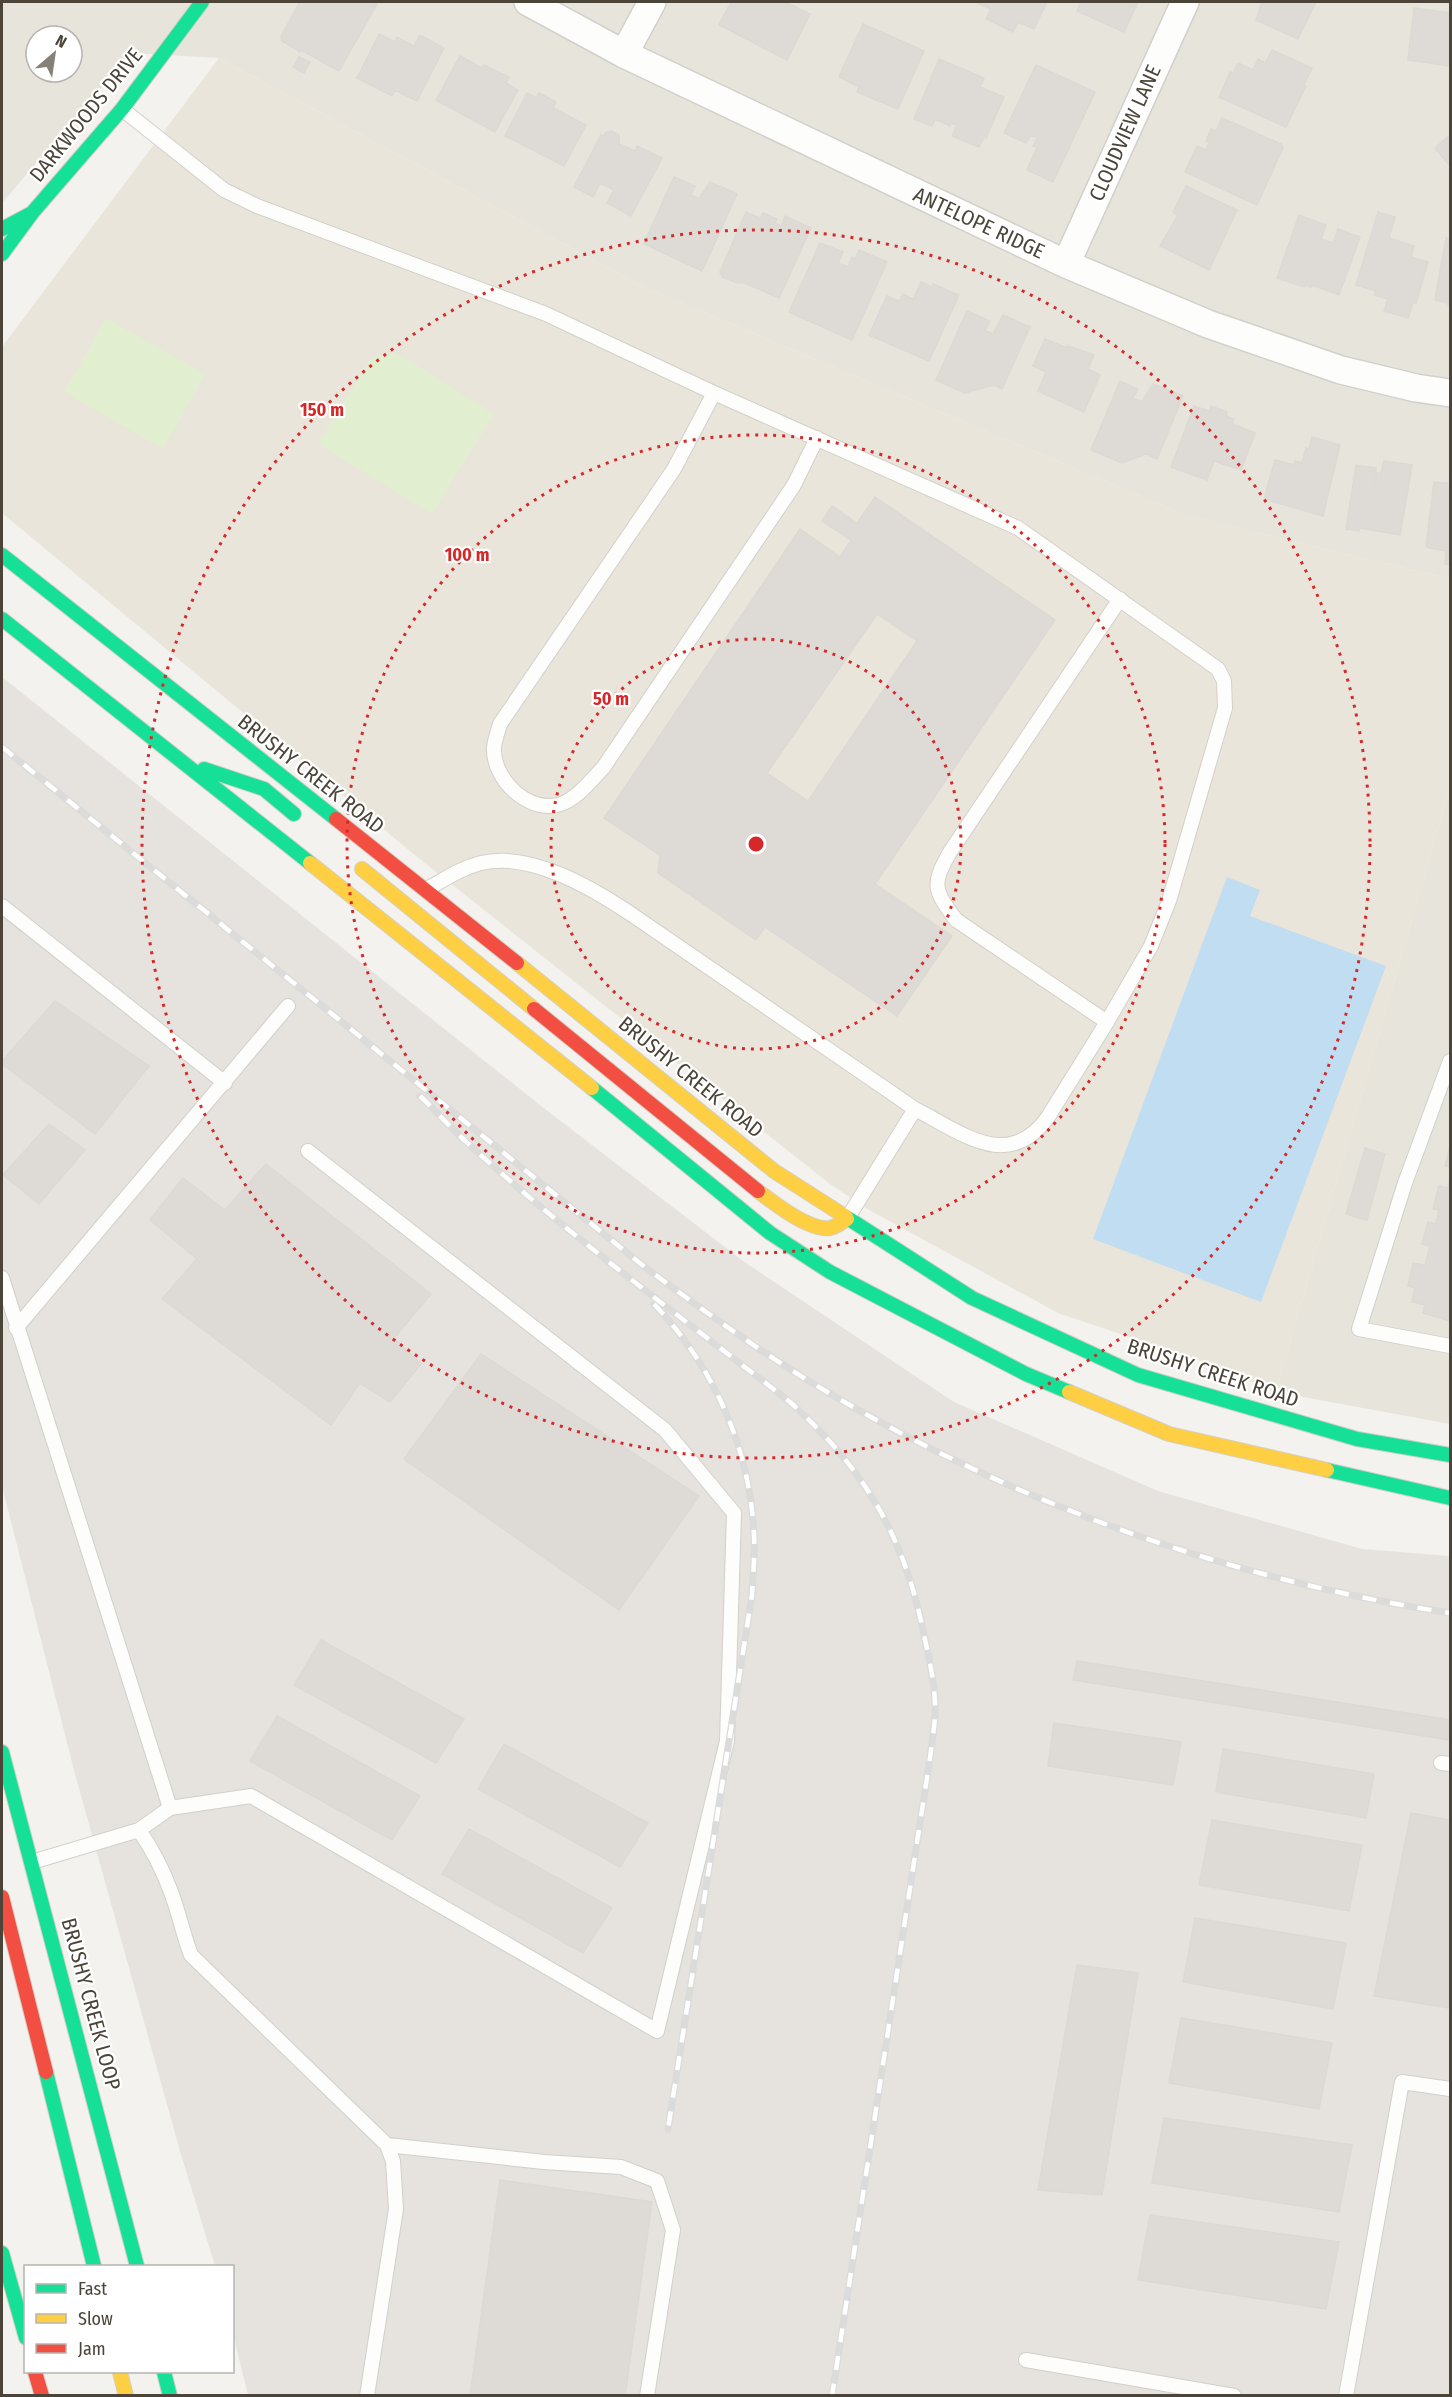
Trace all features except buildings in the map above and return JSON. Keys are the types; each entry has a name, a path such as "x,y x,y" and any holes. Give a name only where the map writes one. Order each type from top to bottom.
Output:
{"main road":[{"name":"DARKWOODS DRIVE","path":"2,254 32,213 122,109 202,2"},
{"path":"2,229 32,213"},
{"name":"BRUSHY CREEK ROAD","path":"2,555 774,1171 972,1298 1138,1375 1358,1439 1450,1455"},
{"path":"2,620 183,762 770,1233 830,1272 1026,1374 1169,1434 1450,1498"},
{"path":"183,762 264,789 301,819"},
{"path":"347,857 725,1165 787,1212 813,1227 830,1228 847,1219"},
{"name":"BRUSHY CREEK LOOP","path":"2,1752 137,2265"},
{"path":"2,1897 94,2265"},
{"path":"2,2253 24,2331"},
{"path":"35,2373 42,2396"},
{"path":"120,2373 126,2396"},
{"path":"164,2373 170,2396"}],"street":[{"name":"ANTELOPE RIDGE","path":"528,2 624,54 1066,264 1208,324 1341,370 1416,388 1450,393"},
{"path":"624,54 652,2"},
{"name":"CLOUDVIEW LANE","path":"1066,264 1185,2"}],"lane":[{"path":"122,109 224,190 257,206 546,314 714,393 1018,528 1218,669 1224,681 1226,702 1169,901 1151,946 1107,1022 1039,1128 1027,1138 1010,1146 989,1145 915,1109 606,897 557,873 513,861 483,862 459,870 425,891"},
{"path":"714,393 674,469 500,724 494,748 499,770 516,794 540,807 562,804 585,788 603,768 794,486 817,438"},
{"path":"1107,1022 956,920 943,903 936,887 939,871 950,852 1120,599"},
{"path":"2,906 225,1083"},
{"path":"16,1328 288,1006"},
{"path":"1450,1061 1405,1183 1359,1329 1450,1346"},
{"path":"847,1219 915,1109"},
{"path":"32,1862 139,1830 170,1808 251,1796 657,2031 727,1741 734,1513 665,1430 308,1151"},
{"path":"2,1278 170,1808"},
{"path":"139,1830 153,1851 172,1894 191,1955 387,2145 393,2161 396,2209 367,2396"},
{"path":"1346,2396 1402,2082 1450,2090"},
{"path":"387,2145 621,2168 657,2181 673,2230 647,2396"},
{"path":"1026,2360 1234,2396"}],"shaded area":[{"path":"2,2 1450,2 1450,579 1188,516 644,287 219,58 131,53 2,203"},
{"path":"219,58 644,287 1188,516 1450,579 1450,788 1276,1392 1213,1365 1058,1313 869,1210 830,1184 416,856 2,513 2,347"},
{"path":"2,677 545,1109 743,1261 954,1402 1158,1491 1362,1549 1450,1556 1450,2395 248,2395 234,2338 234,2265 215,2265 180,2151 75,1774 2,1486"},
{"path":"1450,788 1450,1424 1276,1392"}],"green space":[{"path":"106,318 205,374 163,449 64,392"},
{"path":"395,352 494,414 432,514 318,444 371,358"}],"water":[{"path":"1227,877 1260,890 1250,916 1386,966 1261,1302 1093,1239"}],"railway":[{"path":"2,747 641,1264 721,1323 804,1378 956,1461 1115,1528 1281,1579 1365,1598 1450,1613"},
{"path":"420,1096 462,1138 541,1207 790,1402 816,1427 840,1453 878,1506 893,1535 916,1599 934,1686 934,1724 832,2396"},
{"path":"654,1304 694,1354 725,1410 745,1471 751,1503 754,1543 752,1595 668,2129"}],"traffic: fast":[{"path":"2,254 32,213 122,109 202,2"},
{"path":"2,229 32,213"},
{"path":"2,555 336,819"},
{"path":"2,619 310,863"},
{"path":"204,769 264,789 294,814"},
{"path":"592,1088 770,1233 830,1272 1026,1374 1069,1392"},
{"path":"846,1217 972,1298 1138,1375 1357,1439 1450,1455"},
{"path":"1327,1470 1450,1498"},
{"path":"2,1752 137,2265"},
{"path":"46,2072 94,2265"},
{"path":"2,2253 24,2331"},
{"path":"164,2373 170,2396"}],"traffic: slow":[{"path":"310,863 592,1088"},
{"path":"362,869 534,1009"},
{"path":"517,963 774,1171 846,1217"},
{"path":"758,1191 792,1215 812,1225 830,1228 847,1219"},
{"path":"1069,1392 1169,1434 1327,1470"},
{"path":"120,2373 126,2396"}],"traffic: jam":[{"path":"336,819 517,963"},
{"path":"534,1009 758,1191"},
{"path":"2,1897 46,2072"},
{"path":"35,2373 42,2396"}]}
